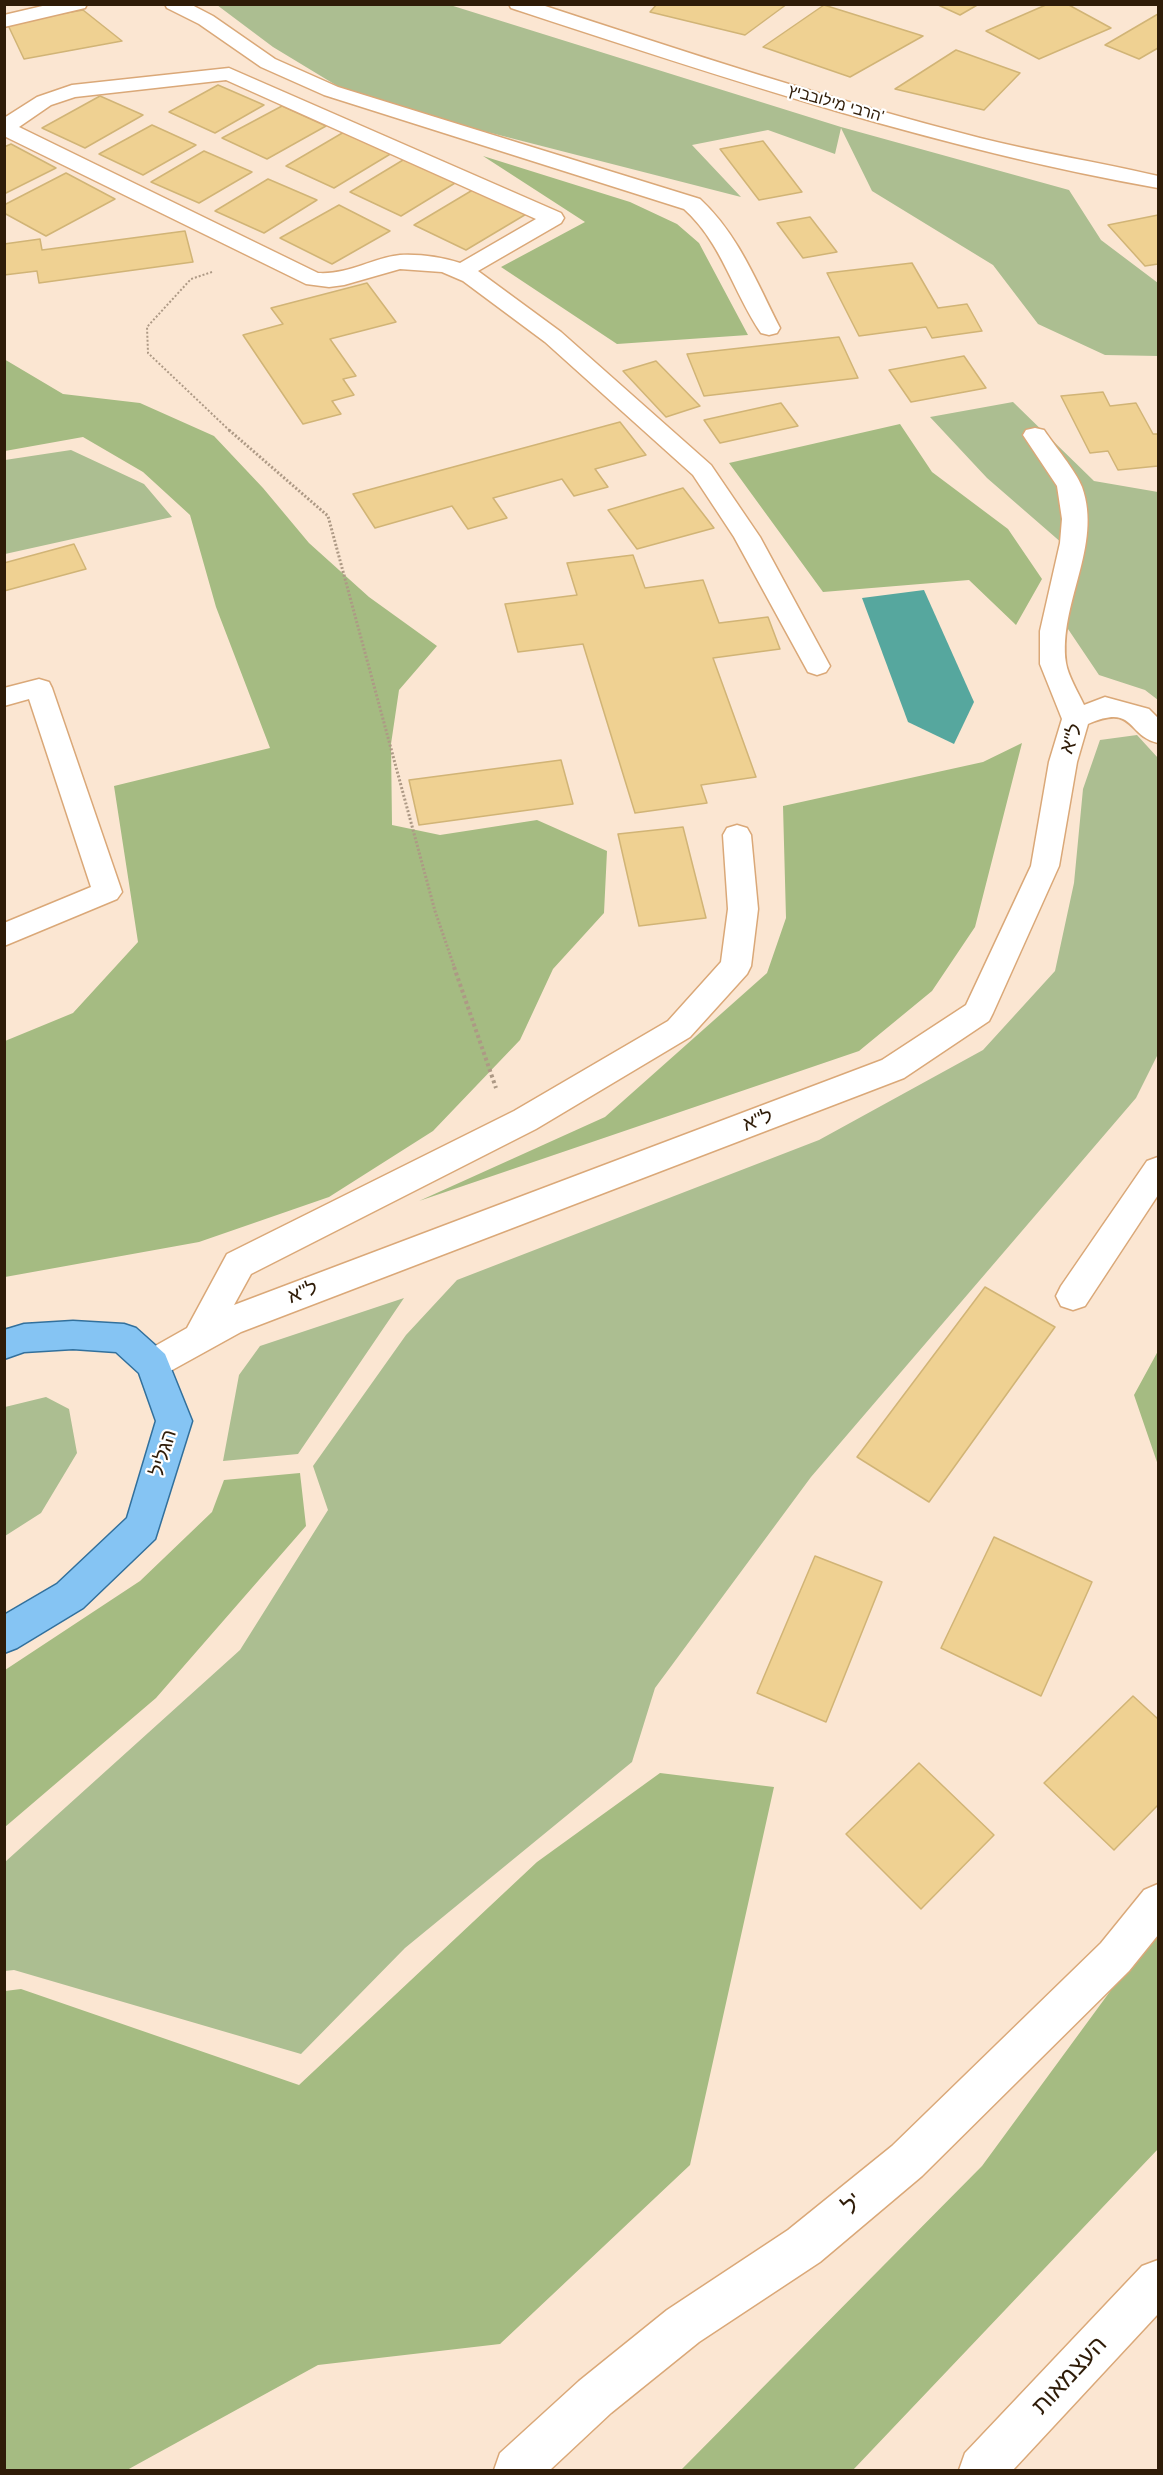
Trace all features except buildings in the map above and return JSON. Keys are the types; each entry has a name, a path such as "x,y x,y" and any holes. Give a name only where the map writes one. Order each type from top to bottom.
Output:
{"main road":[{"name":"הגליל","path":"4,1345 24,1338 63,1336 124,1338 153,1364 174,1421 142,1527 70,1596 4,1636"}],"street":[{"path":"4,21 78,4"},
{"path":"174,4 206,20 268,63 331,91 692,204 715,228 769,328"},
{"name":"הרבי מילובביץ'","path":"518,4 812,98 992,146 1158,182"},
{"path":"461,272 553,218 229,74 72,91 44,101 5,128 314,279 329,280 399,262 430,263 471,276 553,337 702,470 747,537 817,666"},
{"path":"1035,435 1069,486 1075,519 1073,543 1053,631 1053,664 1076,718"},
{"path":"4,697 39,688 108,892 4,935"},
{"name":"ל\"א","path":"153,1364 240,1317 893,1069 978,1013 1045,866 1063,762 1076,718 1105,706 1139,715 1158,734"},
{"path":"200,1337 239,1264 510,1128 679,1029 736,966 743,909 736,834"},
{"path":"1073,1296 1158,1170"},
{"name":"ל'","path":"517,2470 595,2397 683,2326 804,2246 907,2161 1115,1957 1158,1904"},
{"name":"העצמאות","path":"982,2470 1158,2282"}],"path":[{"path":"264,254 191,279 147,327 148,353 234,435 328,516 435,911 510,1128"}],"green space":[{"path":"217,5 450,5 841,127 1069,190 1101,240 1158,283 1158,356 1105,355 1038,324 993,265 872,191 841,128 835,154 768,130 692,145 741,197 448,122 339,87 273,47"},
{"path":"483,156 630,202 677,224 699,243 748,335 617,344 501,267 585,222"},
{"path":"4,359 63,394 140,403 214,436 263,488 309,543 369,597 437,646 399,690 391,744 392,825 440,835 537,820 607,851 604,913 553,969 520,1040 433,1131 329,1197 199,1242 5,1277 5,1041 73,1013 138,942 114,786 270,748 216,607 190,515 143,472 83,437 5,451"},
{"path":"1013,402 1094,481 1158,492 1158,700 1145,690 1099,675 1068,629 1063,544 987,478 930,417"},
{"path":"900,424 932,472 1008,529 1042,579 1016,625 969,580 823,592 729,463"},
{"path":"71,450 144,484 172,517 5,554 5,460"},
{"path":"1137,735 1158,758 1158,1054 1136,1098 811,1477 655,1688 632,1762 405,1948 301,2054 14,1970 5,1971 5,1862 240,1650 328,1510 313,1466 406,1335 457,1280 819,1140 983,1050 1055,971 1074,883 1083,789 1100,740"},
{"path":"1022,743 975,927 932,991 859,1051 419,1201 605,1117 767,973 786,918 783,806 983,762"},
{"path":"404,1298 298,1454 223,1461 239,1375 260,1346"},
{"path":"1158,1351 1158,1465 1134,1395"},
{"path":"46,1397 69,1409 77,1453 41,1513 5,1536 5,1407"},
{"path":"300,1473 306,1526 156,1698 5,1827 5,1670 140,1581 212,1512 224,1480"},
{"path":"660,1773 774,1787 690,2165 500,2344 318,2365 127,2470 5,2470 5,1991 21,1989 299,2085 537,1862"},
{"path":"1158,1926 1158,2149 853,2470 681,2470 982,2166"}],"water":[{"path":"924,590 974,702 954,744 908,722 862,598"}]}
